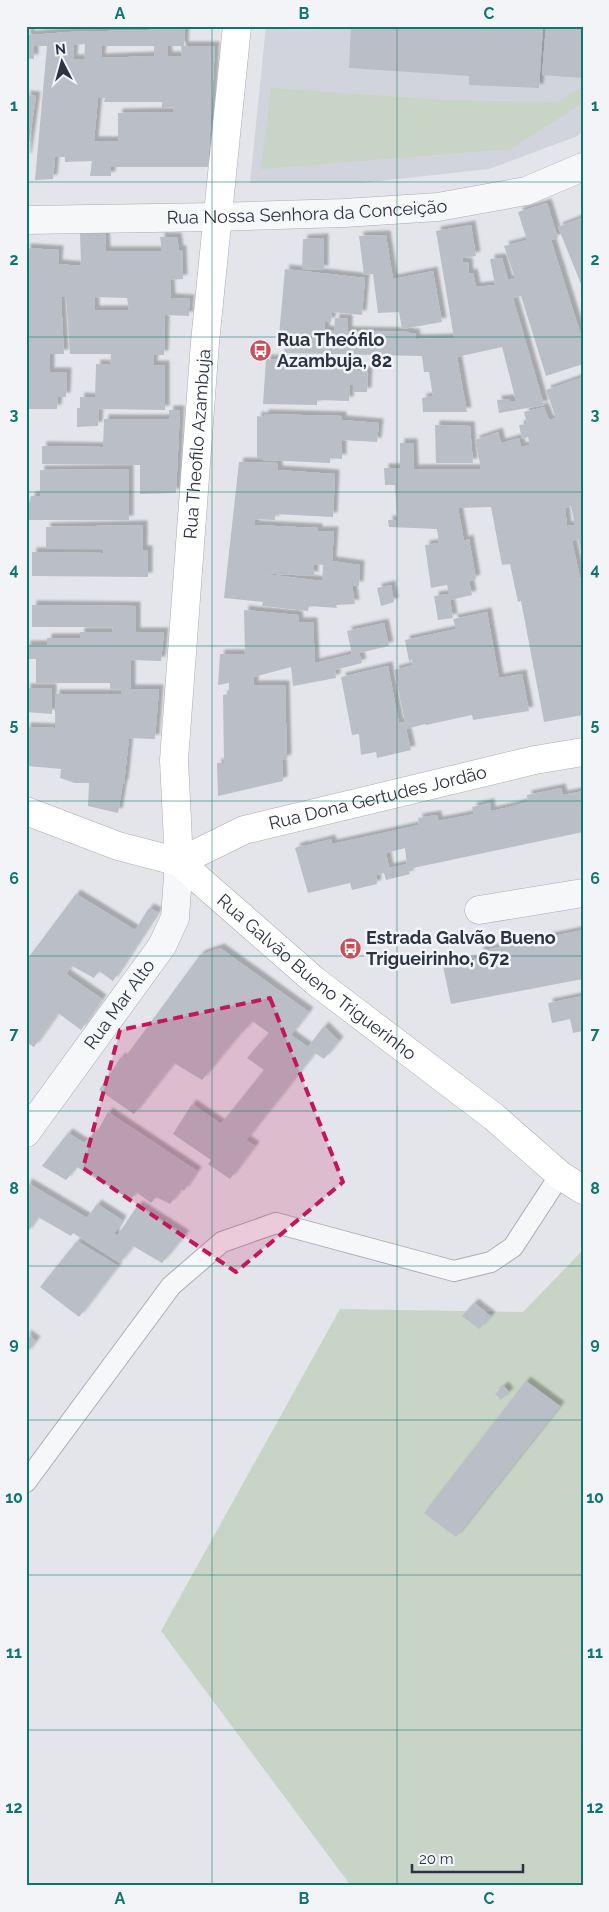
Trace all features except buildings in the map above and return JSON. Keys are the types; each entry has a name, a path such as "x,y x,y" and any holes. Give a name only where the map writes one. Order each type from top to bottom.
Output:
{"street":[{"name":"Rua Theofilo Azambuja","path":"178,862 174,760 205,342 216,217 237,26"},
{"name":"Rua Nossa Senhora da Conceição","path":"26,220 344,213 438,207 526,191 583,167"},
{"name":"Rua Dona Gertudes Jordão","path":"178,862 244,830 535,760 583,752"},
{"name":"Rua Galvão Bueno Triguerinho","path":"26,811 118,846 178,862 314,981 494,1117 560,1175 583,1190"},
{"name":"Rua Mar Alto","path":"26,1133 162,946 175,918 178,862"},
{"path":"479,910 583,892"}],"lane":[{"path":"26,1482 171,1286 222,1242 276,1223 454,1270 490,1262 513,1247 560,1175"}],"highlighted area":[{"path":"270,998 343,1182 236,1272 83,1168 120,1030"}],"shaded area":[{"path":"266,26 583,26 583,132 575,137 489,169 361,183 250,183"}],"green space":[{"path":"583,86 583,103 510,149 261,169 271,88 443,100 557,102"},
{"path":"583,1250 583,1886 351,1886 161,1631 340,1309 523,1312"}],"place":[{"name":"Rua Theófilo Azambuja, 82","path":"261,350"},
{"name":"Estrada Galvão Bueno Trigueirinho, 672","path":"350,948"}]}
